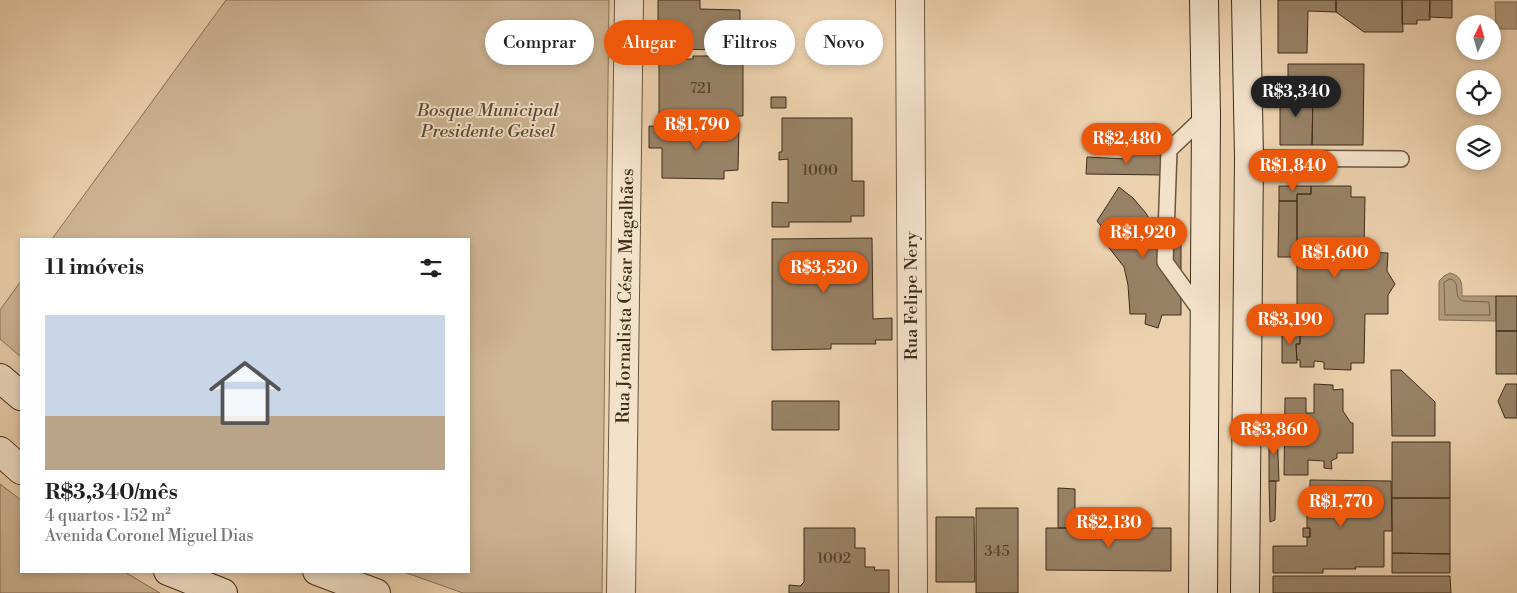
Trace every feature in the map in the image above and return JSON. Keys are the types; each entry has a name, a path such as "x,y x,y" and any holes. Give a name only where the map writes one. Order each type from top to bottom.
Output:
{"main road":[{"name":"Rua Jornalista César Magalhães","path":"621,593 628,0"},
{"name":"Rua Felipe Nery","path":"910,0 913,593"},
{"path":"1203,593 1206,318 1204,0"},
{"path":"1245,593 1249,158 1246,0"},
{"path":"1206,267 1247,268"},
{"path":"0,378 20,395"},
{"path":"0,452 20,469"},
{"path":"173,573 223,593"},
{"path":"322,573 376,593"}],"lane":[{"path":"1206,115 1169,150 1165,262 1206,318"},
{"path":"1249,158 1400,159"}],"green space":[{"name":"Bosque Municipal Presidente Geisel","path":"226,0 609,0 609,20 604,20 604,65 608,65 602,593 463,593 407,573 470,573 470,238 53,238"},
{"path":"20,282 20,356 0,339 0,310"},
{"path":"0,484 20,499 20,573 126,573 160,593 0,593"}],"water":[{"path":"1495,2 1517,2 1517,29 1501,29 1501,15 1495,15"},
{"path":"1450,273 1460,279 1462,296 1496,296 1496,321 1439,320 1439,281"}],"building":[{"path":"658,0 700,0 700,9 740,10 740,20 704,20 704,50 694,49 694,20 658,20"},
{"path":"1278,0 1336,0 1336,12 1308,11 1307,53 1278,53"},
{"path":"1336,0 1402,0 1403,32 1364,32 1336,12"},
{"path":"1402,0 1430,0 1430,20 1417,20 1417,24 1402,24"},
{"path":"1430,0 1452,0 1452,18 1429,17"},
{"path":"694,56 704,56 704,65 743,65 743,116 659,116 659,65 694,65"},
{"path":"1288,64 1364,64 1363,145 1312,145 1313,91 1288,91"},
{"path":"1280,91 1313,91 1312,145 1280,145"},
{"path":"771,97 786,97 786,108 771,108"},
{"path":"782,118 852,118 852,181 864,181 864,216 851,216 851,222 789,222 789,227 772,227 772,202 788,203 788,159 779,160 779,152 782,152"},
{"path":"696,124 739,125 738,170 724,171 724,179 662,178 662,148 649,148 649,126 681,127 681,130 696,130"},
{"path":"1127,154 1164,154 1164,175 1086,174 1087,157 1127,159"},
{"path":"1279,186 1311,186 1311,194 1297,194 1297,201 1279,201"},
{"path":"1311,186 1351,186 1351,197 1365,197 1364,252 1388,253 1387,271 1395,284 1388,295 1388,314 1365,314 1364,363 1351,363 1351,370 1324,369 1324,362 1314,361 1314,367 1300,367 1300,360 1297,360 1296,344 1300,344 1300,331 1282,331 1282,308 1297,308 1297,194 1311,194"},
{"path":"1119,187 1133,198 1145,212 1155,227 1164,247 1181,242 1181,315 1162,315 1158,328 1145,324 1146,314 1130,314 1128,285 1124,267 1103,240 1108,235 1097,221"},
{"path":"1279,201 1297,201 1297,257 1278,257"},
{"path":"872,238 873,319 892,318 892,340 875,340 876,344 831,344 831,349 772,350 772,239"},
{"path":"1496,296 1517,296 1517,331 1496,331"},
{"path":"1282,331 1300,331 1300,344 1296,344 1297,363 1282,363"},
{"path":"1496,331 1517,331 1517,374 1496,374"},
{"path":"1391,370 1401,370 1435,402 1435,436 1392,436"},
{"path":"1314,384 1333,385 1333,390 1343,389 1343,411 1351,423 1353,423 1353,453 1337,453 1337,458 1331,461 1332,469 1324,468 1324,461 1308,460 1308,475 1284,475 1285,398 1306,398 1306,413 1314,413"},
{"path":"1506,384 1517,384 1517,418 1505,418 1498,401"},
{"path":"772,401 839,401 839,430 772,430"},
{"path":"1269,429 1277,429 1279,481 1269,481"},
{"path":"1392,442 1450,442 1450,498 1392,498"},
{"path":"1310,480 1391,481 1392,531 1384,531 1384,567 1323,569 1323,573 1273,573 1273,546 1307,546 1307,537 1310,537 1310,528 1307,528 1307,503 1310,503"},
{"path":"1269,481 1276,481 1275,520 1270,522"},
{"path":"1058,488 1075,489 1075,528 1058,528"},
{"path":"1392,498 1450,498 1450,554 1392,553"},
{"path":"976,508 1018,508 1018,593 976,593"},
{"path":"936,517 974,517 975,582 936,582"},
{"path":"804,528 855,528 855,548 865,548 865,567 875,567 874,570 889,570 889,593 789,593 789,585 800,586 804,582"},
{"path":"1046,528 1171,528 1171,571 1046,570"},
{"path":"1303,528 1310,528 1310,537 1303,537"},
{"path":"1392,553 1450,554 1450,573 1392,573"},
{"path":"1273,576 1450,576 1451,593 1273,593"}]}
